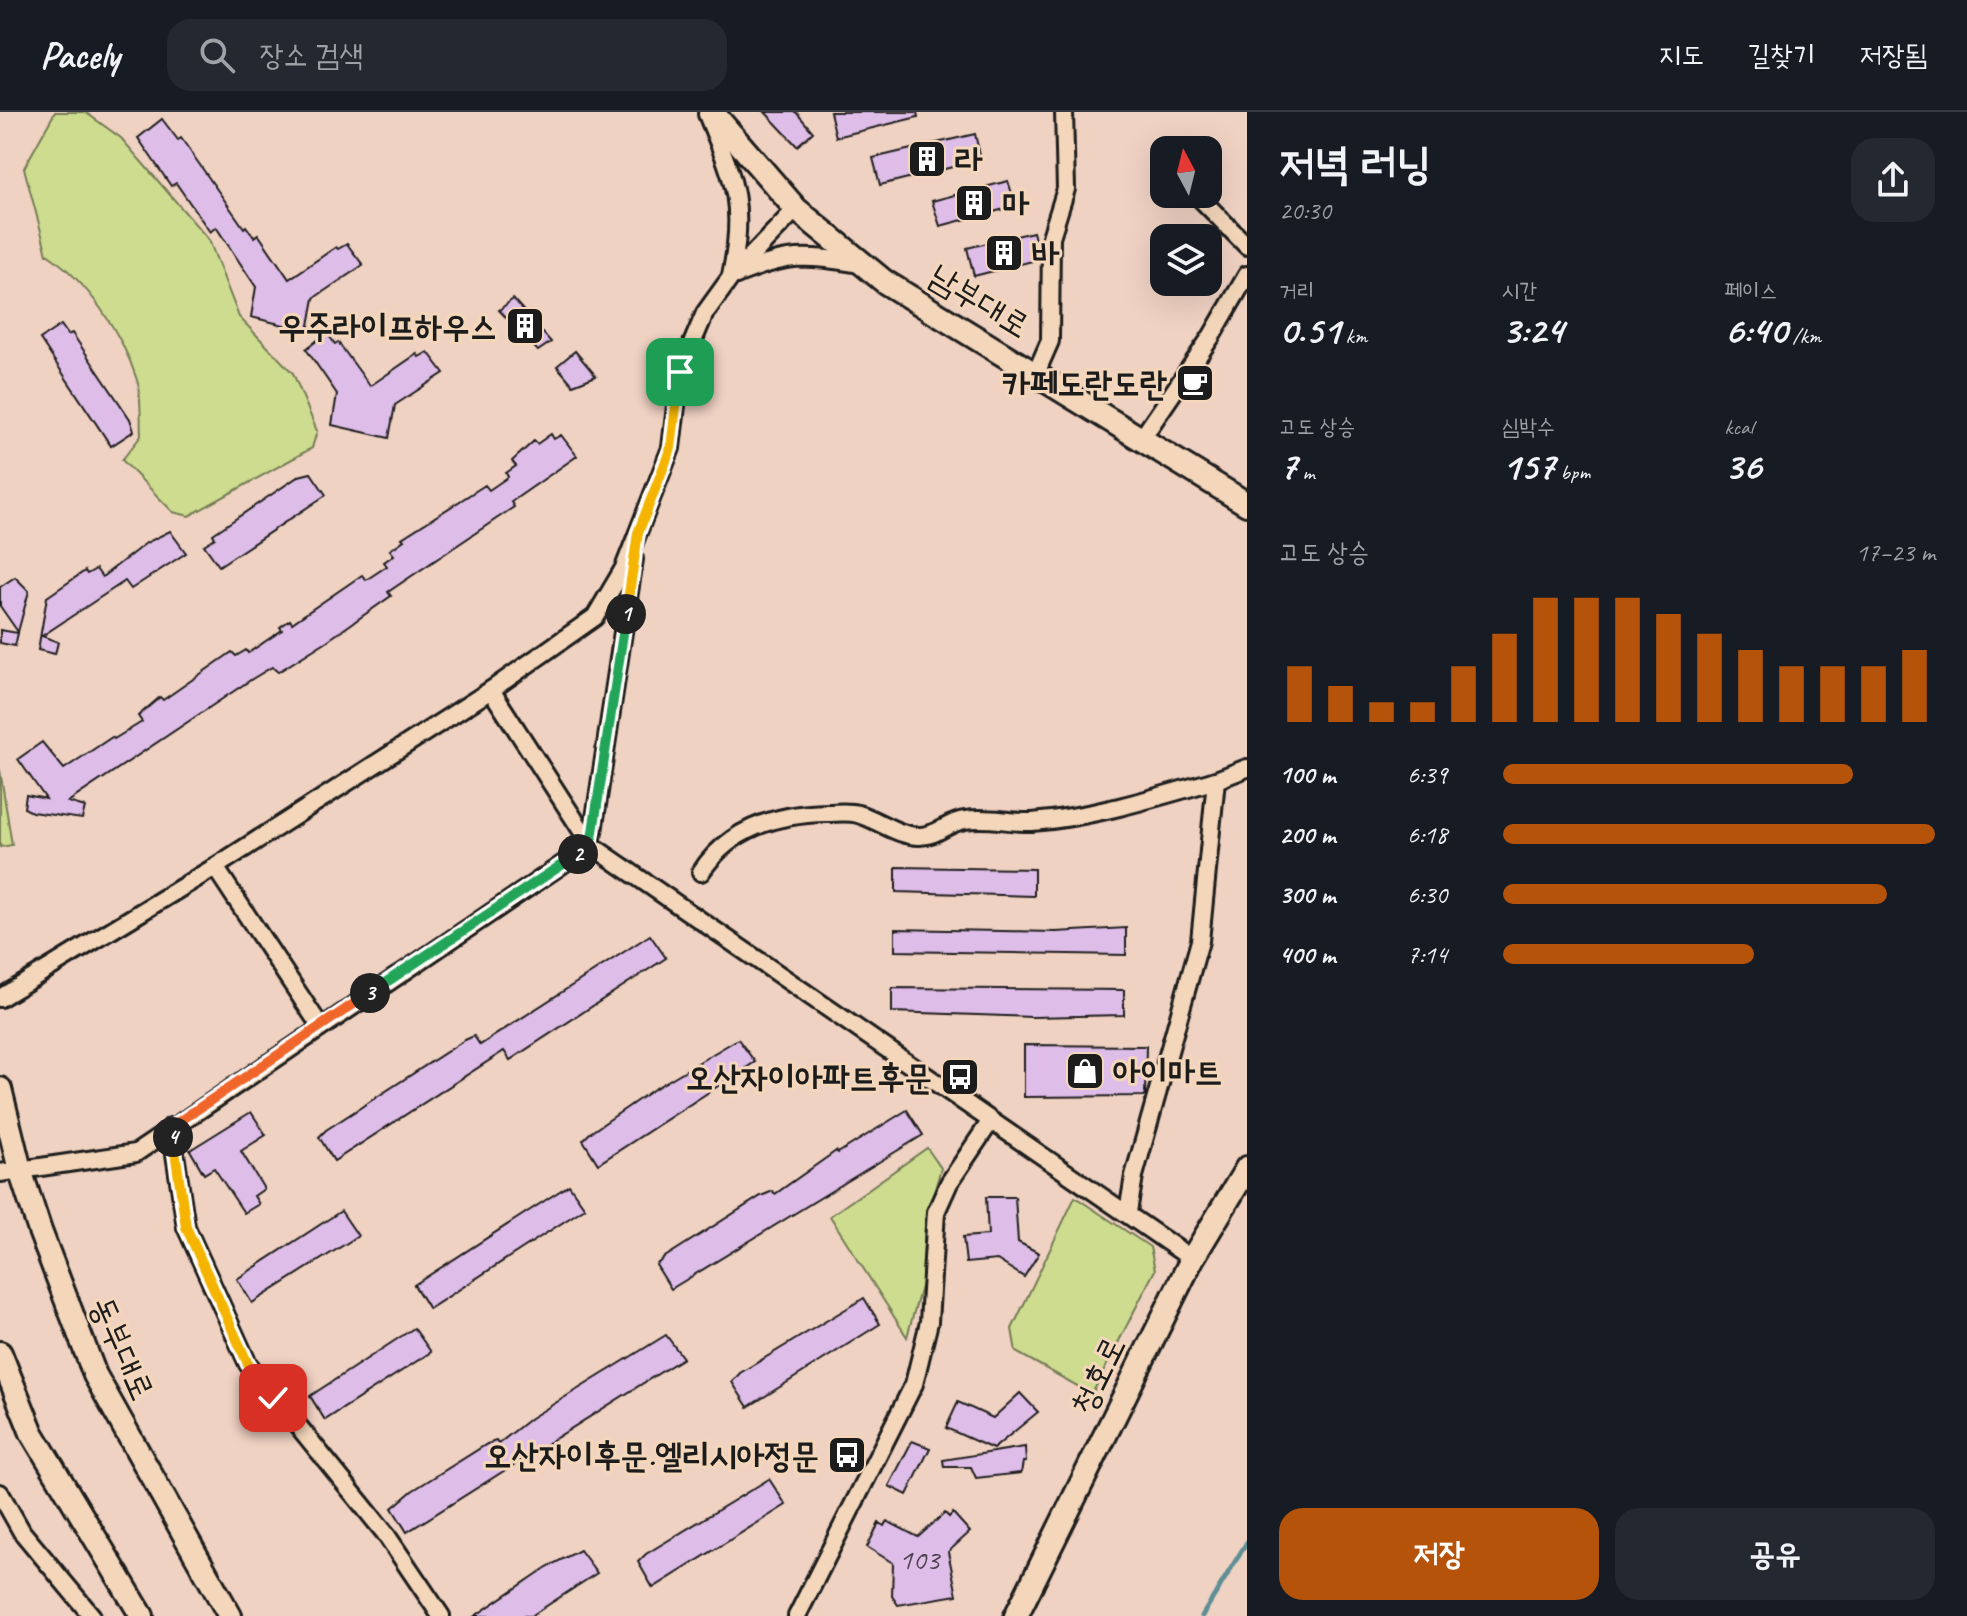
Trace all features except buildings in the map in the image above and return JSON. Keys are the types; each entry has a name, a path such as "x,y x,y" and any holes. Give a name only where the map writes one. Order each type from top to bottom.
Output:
{"main road":[{"name":"남부대로","path":"709,112 796,209 885,282 1247,504"},
{"name":"동부대로","path":"0,1089 10,1172 95,1375 230,1616"},
{"name":"청호로","path":"1016,1616 1192,1259 1247,1168"},
{"path":"0,1353 32,1433 142,1616"}],"street":[{"path":"709,112 739,204 739,235 731,277"},
{"path":"1036,373 1050,341 1051,237 1066,189 1064,112"},
{"path":"1210,208 1247,246"},
{"path":"0,998 215,867 491,690 595,617 624,568 671,448 680,372 705,313 731,277 796,209"},
{"path":"731,277 779,258 814,256 863,265"},
{"path":"1142,438 1211,337 1247,275"},
{"path":"10,1172 136,1153 591,845 638,533"},
{"path":"595,617 624,627"},
{"path":"491,690 591,845 1192,1259"},
{"path":"701,872 711,856 736,834 767,821 814,813 855,813 897,832 933,835 947,824 968,819 1032,822 1169,794 1247,768"},
{"path":"1128,1212 1134,1176 1200,941 1216,780"},
{"path":"215,867 320,1026"},
{"path":"797,1616 914,1384 929,1322 936,1212 949,1183 990,1122"},
{"path":"171,1127 186,1227 248,1364 385,1533 441,1616"},
{"path":"0,1493 22,1532 92,1616"}],"green space":[{"path":"55,112 85,112 121,138 209,240 239,317 293,373 317,431 312,448 189,516 173,512 122,460 141,436 137,380 122,344 89,293 47,254 24,168"},
{"path":"0,770 12,845 0,847"},
{"path":"927,1148 941,1168 925,1224 922,1283 907,1337 830,1216"},
{"path":"1075,1197 1150,1247 1155,1270 1092,1394 1016,1352 1012,1329"}],"waterway":[{"path":"1202,1616 1247,1542"}],"place":[{"name":"라","path":"927,159"},
{"name":"마","path":"974,203"},
{"name":"바","path":"1004,253"},
{"name":"우주라이프하우스","path":"525,326"},
{"name":"카페도란도란","path":"1195,383"},
{"name":"아이마트","path":"1085,1071"},
{"name":"오산자이아파트후문","path":"960,1077"},
{"name":"오산자이후문.엘리시아정문","path":"847,1455"}],"route":[{"path":"273,1398 248,1364 186,1227 171,1127 591,845 638,533 671,448 680,372"}]}
